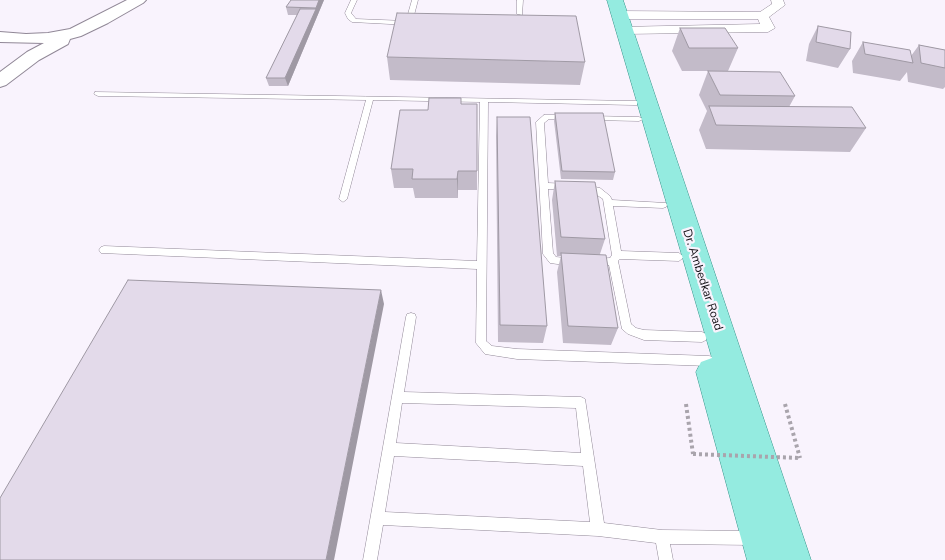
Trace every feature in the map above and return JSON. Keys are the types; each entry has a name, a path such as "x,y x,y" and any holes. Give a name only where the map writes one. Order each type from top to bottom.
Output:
{"main road":[{"name":"Dr. Ambedkar Road","path":"616,11 636,111 764,549"},
{"name":"Dr. Ambedkar Road","path":"616,11 791,560"}],"street":[{"path":"1,80 33,56 138,0"},
{"path":"616,11 762,16 779,5 777,0"},
{"path":"0,37 48,38 74,33"},
{"path":"26,39 32,46 33,56"}],"lane":[{"path":"354,0 348,13 354,21 417,24"},
{"path":"409,23 416,0"},
{"path":"520,0 520,14"},
{"path":"98,94 484,100 636,111"},
{"path":"343,199 370,98"},
{"path":"484,100 481,343 489,351 516,354 706,349"},
{"path":"636,111 553,117 542,119 540,122 548,254 553,260 562,262 607,263 615,258 679,257"},
{"path":"544,186 597,190 607,198 626,326 632,331 644,335 706,349"},
{"path":"608,203 663,205"},
{"path":"104,250 481,264"},
{"path":"370,560 411,317"},
{"path":"397,397 581,403 598,529"},
{"path":"388,449 588,460"},
{"path":"377,518 598,529 764,549"},
{"path":"662,537 666,560"}],"path":[{"path":"686,404 693,454 800,458 785,404"}],"building":[{"path":"291,0 319,0 316,8 286,7"},
{"path":"300,9 316,9 285,78 266,78"},
{"path":"397,13 576,16 585,62 387,57"},
{"path":"818,26 851,32 850,49 816,42"},
{"path":"680,28 725,28 738,48 689,48"},
{"path":"863,42 910,50 913,63 865,54"},
{"path":"919,45 945,50 945,68 921,63"},
{"path":"708,71 780,72 795,96 720,95"},
{"path":"429,98 461,98 461,104 477,104 477,171 458,171 457,179 412,179 413,169 391,169 400,110 428,110"},
{"path":"709,106 852,107 866,128 716,125"},
{"path":"555,113 603,113 615,172 562,171"},
{"path":"497,117 530,117 547,326 500,325"},
{"path":"555,181 595,182 605,239 561,237"},
{"path":"561,253 606,255 618,328 568,326"},
{"path":"128,280 381,290 326,560 0,560 0,498"}]}
